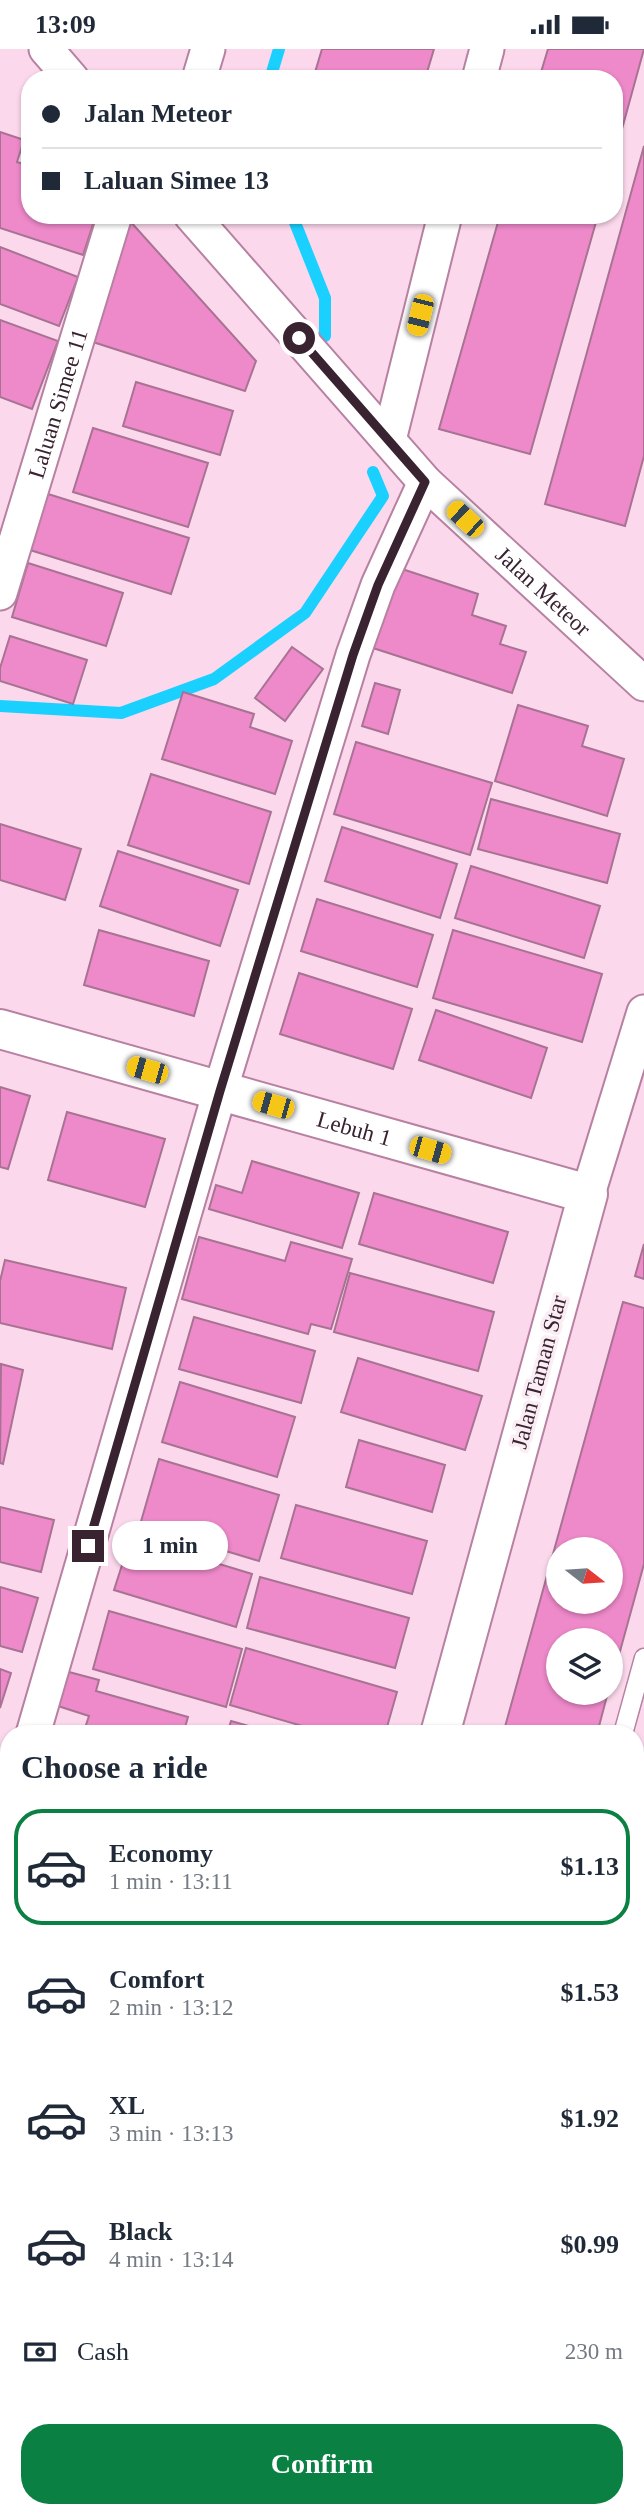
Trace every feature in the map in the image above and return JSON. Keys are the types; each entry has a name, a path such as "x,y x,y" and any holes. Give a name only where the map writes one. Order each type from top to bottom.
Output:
{"street":[{"path":"46,49 64,70"},
{"path":"202,70 208,49"},
{"path":"481,70 487,49"},
{"name":"Laluan Simee 11","path":"0,593 112,224"},
{"name":"Jalan Meteor","path":"199,224 425,482 644,684"},
{"path":"389,440 443,224"},
{"path":"36,1725 220,1091 353,655 378,585 425,482"},
{"name":"Jalan Taman Star","path":"442,1725 588,1194 644,1012"},
{"name":"Lebuh 1","path":"0,1029 588,1194"}],"lane":[{"path":"625,1725 644,1658"}],"building":[{"path":"322,49 434,49 428,70 316,70"},
{"path":"548,49 644,49 623,125 623,70 542,70"},
{"path":"0,132 21,139 17,162 21,163 21,224 93,224 83,255 0,228"},
{"path":"644,146 644,456 625,526 545,504"},
{"path":"128,224 133,224 256,361 245,391 93,342"},
{"path":"497,224 595,224 530,454 439,429"},
{"path":"0,247 78,277 59,326 0,304"},
{"path":"0,320 58,341 32,409 0,397"},
{"path":"136,382 233,411 220,455 123,426"},
{"path":"93,428 208,463 188,527 73,492"},
{"path":"48,494 189,538 171,594 30,550"},
{"path":"28,563 123,593 106,646 12,617"},
{"path":"399,568 478,594 472,615 506,626 500,644 526,652 512,693 373,648"},
{"path":"10,636 87,660 73,704 0,681 0,668"},
{"path":"292,647 323,669 285,721 255,698"},
{"path":"375,683 400,690 388,734 362,726"},
{"path":"183,692 254,714 250,727 292,741 275,794 162,759"},
{"path":"518,705 588,726 582,746 624,759 607,816 495,781"},
{"path":"356,742 492,783 470,855 334,814"},
{"path":"151,774 271,812 249,884 128,845"},
{"path":"491,799 620,834 607,883 478,849"},
{"path":"0,824 81,849 65,900 0,880"},
{"path":"342,827 457,864 440,918 325,881"},
{"path":"118,851 238,890 220,946 100,906"},
{"path":"471,866 600,906 584,958 455,918"},
{"path":"317,899 433,935 417,987 301,951"},
{"path":"99,930 209,961 194,1016 84,985"},
{"path":"453,930 602,974 582,1042 433,998"},
{"path":"299,973 412,1009 393,1069 280,1034"},
{"path":"436,1010 547,1048 531,1098 419,1060"},
{"path":"0,1087 30,1096 8,1169 0,1167"},
{"path":"67,1112 165,1139 145,1207 48,1180"},
{"path":"252,1161 359,1193 342,1248 209,1209 216,1185 242,1193"},
{"path":"374,1193 508,1232 493,1283 359,1244"},
{"path":"199,1237 285,1261 291,1242 352,1259 331,1329 311,1324 308,1334 182,1299"},
{"path":"644,1244 644,1279 635,1276"},
{"path":"5,1260 126,1288 112,1349 0,1323 0,1281"},
{"path":"350,1273 494,1312 478,1371 334,1332"},
{"path":"623,1302 644,1308 644,1564 623,1640 623,1628 546,1628 546,1705 605,1705 599,1725 506,1725 546,1579 546,1614 623,1614 623,1537 558,1537"},
{"path":"194,1317 315,1351 301,1403 179,1369"},
{"path":"358,1358 482,1396 465,1450 341,1412"},
{"path":"1,1364 23,1370 3,1464 0,1463"},
{"path":"180,1382 295,1417 277,1477 162,1442"},
{"path":"359,1440 445,1465 432,1512 346,1487"},
{"path":"159,1459 279,1495 259,1561 140,1525"},
{"path":"296,1505 427,1541 412,1594 281,1558"},
{"path":"0,1507 54,1520 41,1572 0,1562"},
{"path":"131,1537 252,1574 236,1627 114,1590"},
{"path":"260,1577 409,1618 395,1668 247,1628"},
{"path":"0,1587 38,1598 22,1652 0,1646"},
{"path":"109,1611 242,1649 226,1707 93,1669"},
{"path":"246,1648 397,1692 388,1725 299,1725 230,1705"},
{"path":"0,1669 11,1673 0,1708"},
{"path":"69,1672 99,1680 96,1691 188,1717 186,1725 86,1725 89,1716 58,1706"},
{"path":"231,1721 245,1725 230,1725"}],"waterway":[{"path":"273,70 279,49"},
{"path":"296,224 325,298 325,336"},
{"path":"0,706 121,713 214,679 305,613 383,496 373,472"}],"route":[{"path":"88,1546 220,1091 353,655 378,585 425,482 299,338"}]}
